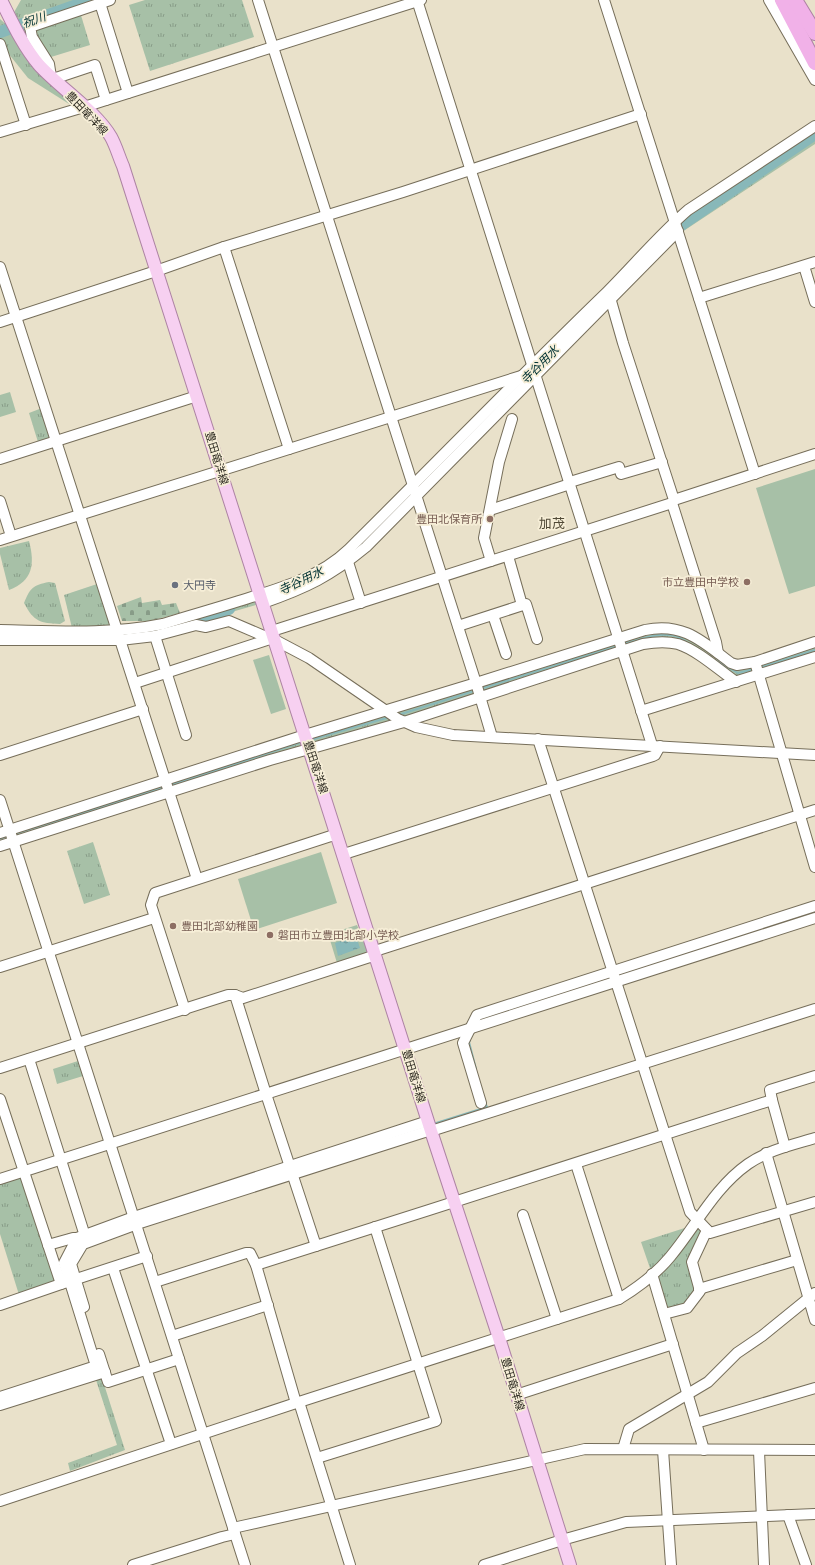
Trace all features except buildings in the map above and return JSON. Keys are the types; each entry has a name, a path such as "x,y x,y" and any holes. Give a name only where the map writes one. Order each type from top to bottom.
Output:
{"highway":[{"path":"782,0 815,63"},
{"path":"795,0 815,33"},
{"path":"804,0 815,18"}],"main road":[{"name":"豊田竜洋線","path":"2,1 19,36 39,65 84,107 111,137 123,166 430,1127 499,1338 570,1565"}],"street":[{"path":"106,100 95,65 52,78 49,64 34,41 30,27 110,0"},
{"path":"258,0 492,737"},
{"path":"0,132 84,107 418,0 641,711 656,746 655,755 653,756 344,854"},
{"path":"604,0 755,474"},
{"path":"769,0 815,80"},
{"path":"100,3 128,93"},
{"path":"0,44 26,125"},
{"path":"0,322 224,247 403,192 471,168 641,114"},
{"path":"262,599 308,577 341,557 414,491 534,370 559,337 609,295 677,227 688,210 815,126"},
{"path":"224,247 290,449"},
{"path":"699,298 815,262"},
{"path":"804,266 815,302"},
{"path":"0,267 198,879"},
{"path":"609,295 721,655 715,667"},
{"path":"0,540 390,417 411,412 466,392 523,376 534,370"},
{"path":"0,640 119,635 295,592 314,584 348,562 366,547 414,491 523,376"},
{"path":"0,459 197,396"},
{"path":"491,561 484,538 499,462 512,419"},
{"path":"134,683 273,637 361,603 585,531 815,454"},
{"path":"490,510 619,467 621,474 662,462"},
{"path":"0,501 11,536"},
{"path":"508,556 522,605"},
{"path":"348,562 361,603"},
{"path":"458,626 526,604 537,639"},
{"path":"493,615 506,654"},
{"path":"0,630 156,636 196,625 206,627 228,621 273,637 309,658 384,710 404,722 433,732 453,735 815,755"},
{"path":"0,846 170,792 308,742 384,710 476,683 619,637 659,627 671,628 695,636 737,665 755,662 815,642"},
{"path":"156,636 186,735"},
{"path":"5,831 166,780 308,742 404,722 480,696 648,643 665,642 678,644 694,652 736,682"},
{"path":"641,711 815,657"},
{"path":"755,662 815,867"},
{"path":"0,755 143,709"},
{"path":"538,739 664,1136 690,1212 710,1233 815,1202"},
{"path":"0,800 5,831 14,842 245,1565"},
{"path":"0,1068 228,995 235,995 243,998 584,883 815,810"},
{"path":"185,1010 154,918 151,905 156,893 337,834"},
{"path":"614,977 815,906"},
{"path":"0,968 154,918"},
{"path":"481,1103 463,1043 477,1015 614,977 815,918"},
{"path":"235,995 316,1246"},
{"path":"48,1245 135,1221 291,1170 642,1064 815,1009"},
{"path":"0,1179 470,1028"},
{"path":"0,1397 96,1366 68,1282 64,1263 81,1237 62,1160 29,1059"},
{"path":"785,1147 770,1090 815,1076"},
{"path":"0,1099 48,1245 68,1282 108,1382 179,1359"},
{"path":"256,1265 454,1201 664,1136 772,1100"},
{"path":"0,1501 298,1402 619,1299 636,1288 669,1258 730,1178 748,1164 766,1153 815,1138"},
{"path":"766,1153 797,1260 812,1295 815,1320"},
{"path":"576,1164 619,1299"},
{"path":"524,1215 557,1319"},
{"path":"68,1282 71,1264 83,1244 135,1221"},
{"path":"317,1458 436,1421 374,1227"},
{"path":"664,1314 687,1308 700,1291 692,1262 707,1230"},
{"path":"155,1282 250,1253 256,1265 350,1565"},
{"path":"0,1305 147,1256"},
{"path":"700,1289 797,1260"},
{"path":"113,1268 171,1444"},
{"path":"652,1274 704,1450"},
{"path":"623,1449 629,1429 708,1382 737,1353 762,1336 812,1295"},
{"path":"172,1336 268,1305"},
{"path":"516,1395 673,1344"},
{"path":"0,1405 104,1372"},
{"path":"696,1423 815,1388"},
{"path":"133,1565 222,1537 234,1531 331,1506 585,1449 759,1451 815,1450"},
{"path":"663,1450 671,1565"},
{"path":"759,1451 764,1565"},
{"path":"484,1565 562,1540 626,1522 815,1514"},
{"path":"788,1515 806,1565"}],"green space":[{"path":"21,0 99,0 28,23 25,26 44,65 13,14"},
{"path":"145,0 242,0 254,37 150,71 129,5"},
{"path":"80,12 90,45 51,57 40,43 35,27"},
{"path":"0,19 19,36 80,104 77,109 28,78 0,43"},
{"path":"815,126 815,144 679,234 355,556 263,603 159,633 0,630 146,627 321,570 675,221"},
{"path":"10,392 16,412 0,417 0,395"},
{"path":"42,408 52,439 38,442 29,413"},
{"path":"815,469 815,586 789,594 756,488"},
{"path":"29,541 32,557 30,571 23,582 9,590 0,554 0,548"},
{"path":"49,582 55,583 65,621 60,624 47,623 38,620 31,614 24,603 28,594 33,588 39,584"},
{"path":"100,583 115,629 72,628 64,595"},
{"path":"141,597 142,603 160,600 162,605 176,603 180,613 150,621 122,621 117,606"},
{"path":"671,628 737,665 815,642 815,657 736,682 711,664 665,642 14,842 9,830 393,708"},
{"path":"269,655 286,709 271,714 253,660"},
{"path":"93,842 110,895 84,904 67,851"},
{"path":"321,852 337,903 254,930 238,879"},
{"path":"357,925 368,953 337,963 330,940 333,939 332,933"},
{"path":"78,1061 83,1076 57,1084 53,1069"},
{"path":"22,1172 61,1284 20,1298 0,1234 0,1179"},
{"path":"694,1225 707,1230 689,1264 699,1289 687,1308 664,1314 641,1242"},
{"path":"102,1378 125,1450 70,1471 68,1463 117,1445 96,1380"}],"water":[{"path":"356,936 360,948 338,956 335,943"}],"waterway":[{"name":"祝川","path":"0,32 91,0"},
{"name":"寺谷用水","path":"670,235 681,225 815,134"},
{"name":"寺谷用水","path":"350,555 421,484"},
{"name":"寺谷用水","path":"176,626 229,609"},
{"path":"623,644 663,635 678,637 689,644"},
{"path":"480,689 617,646"},
{"path":"761,667 815,650"},
{"path":"715,660 738,673 754,669"},
{"path":"398,715 474,691"},
{"path":"310,740 390,717"},
{"path":"171,785 302,742"},
{"path":"14,834 165,787"},
{"path":"0,839 8,836"},
{"path":"633,970 815,913"},
{"path":"470,1040 469,1042 476,1069"},
{"path":"433,1124 487,1107 485,1102"}],"place":[{"name":"豊田北保育所","path":"490,519"},
{"name":"市立豊田中学校","path":"747,582"},
{"name":"大円寺","path":"175,585"},
{"name":"豊田北部幼稚園","path":"173,926"},
{"name":"磐田市立豊田北部小学校","path":"270,935"}],"district":[{"name":"加茂","path":"552,523"}]}
